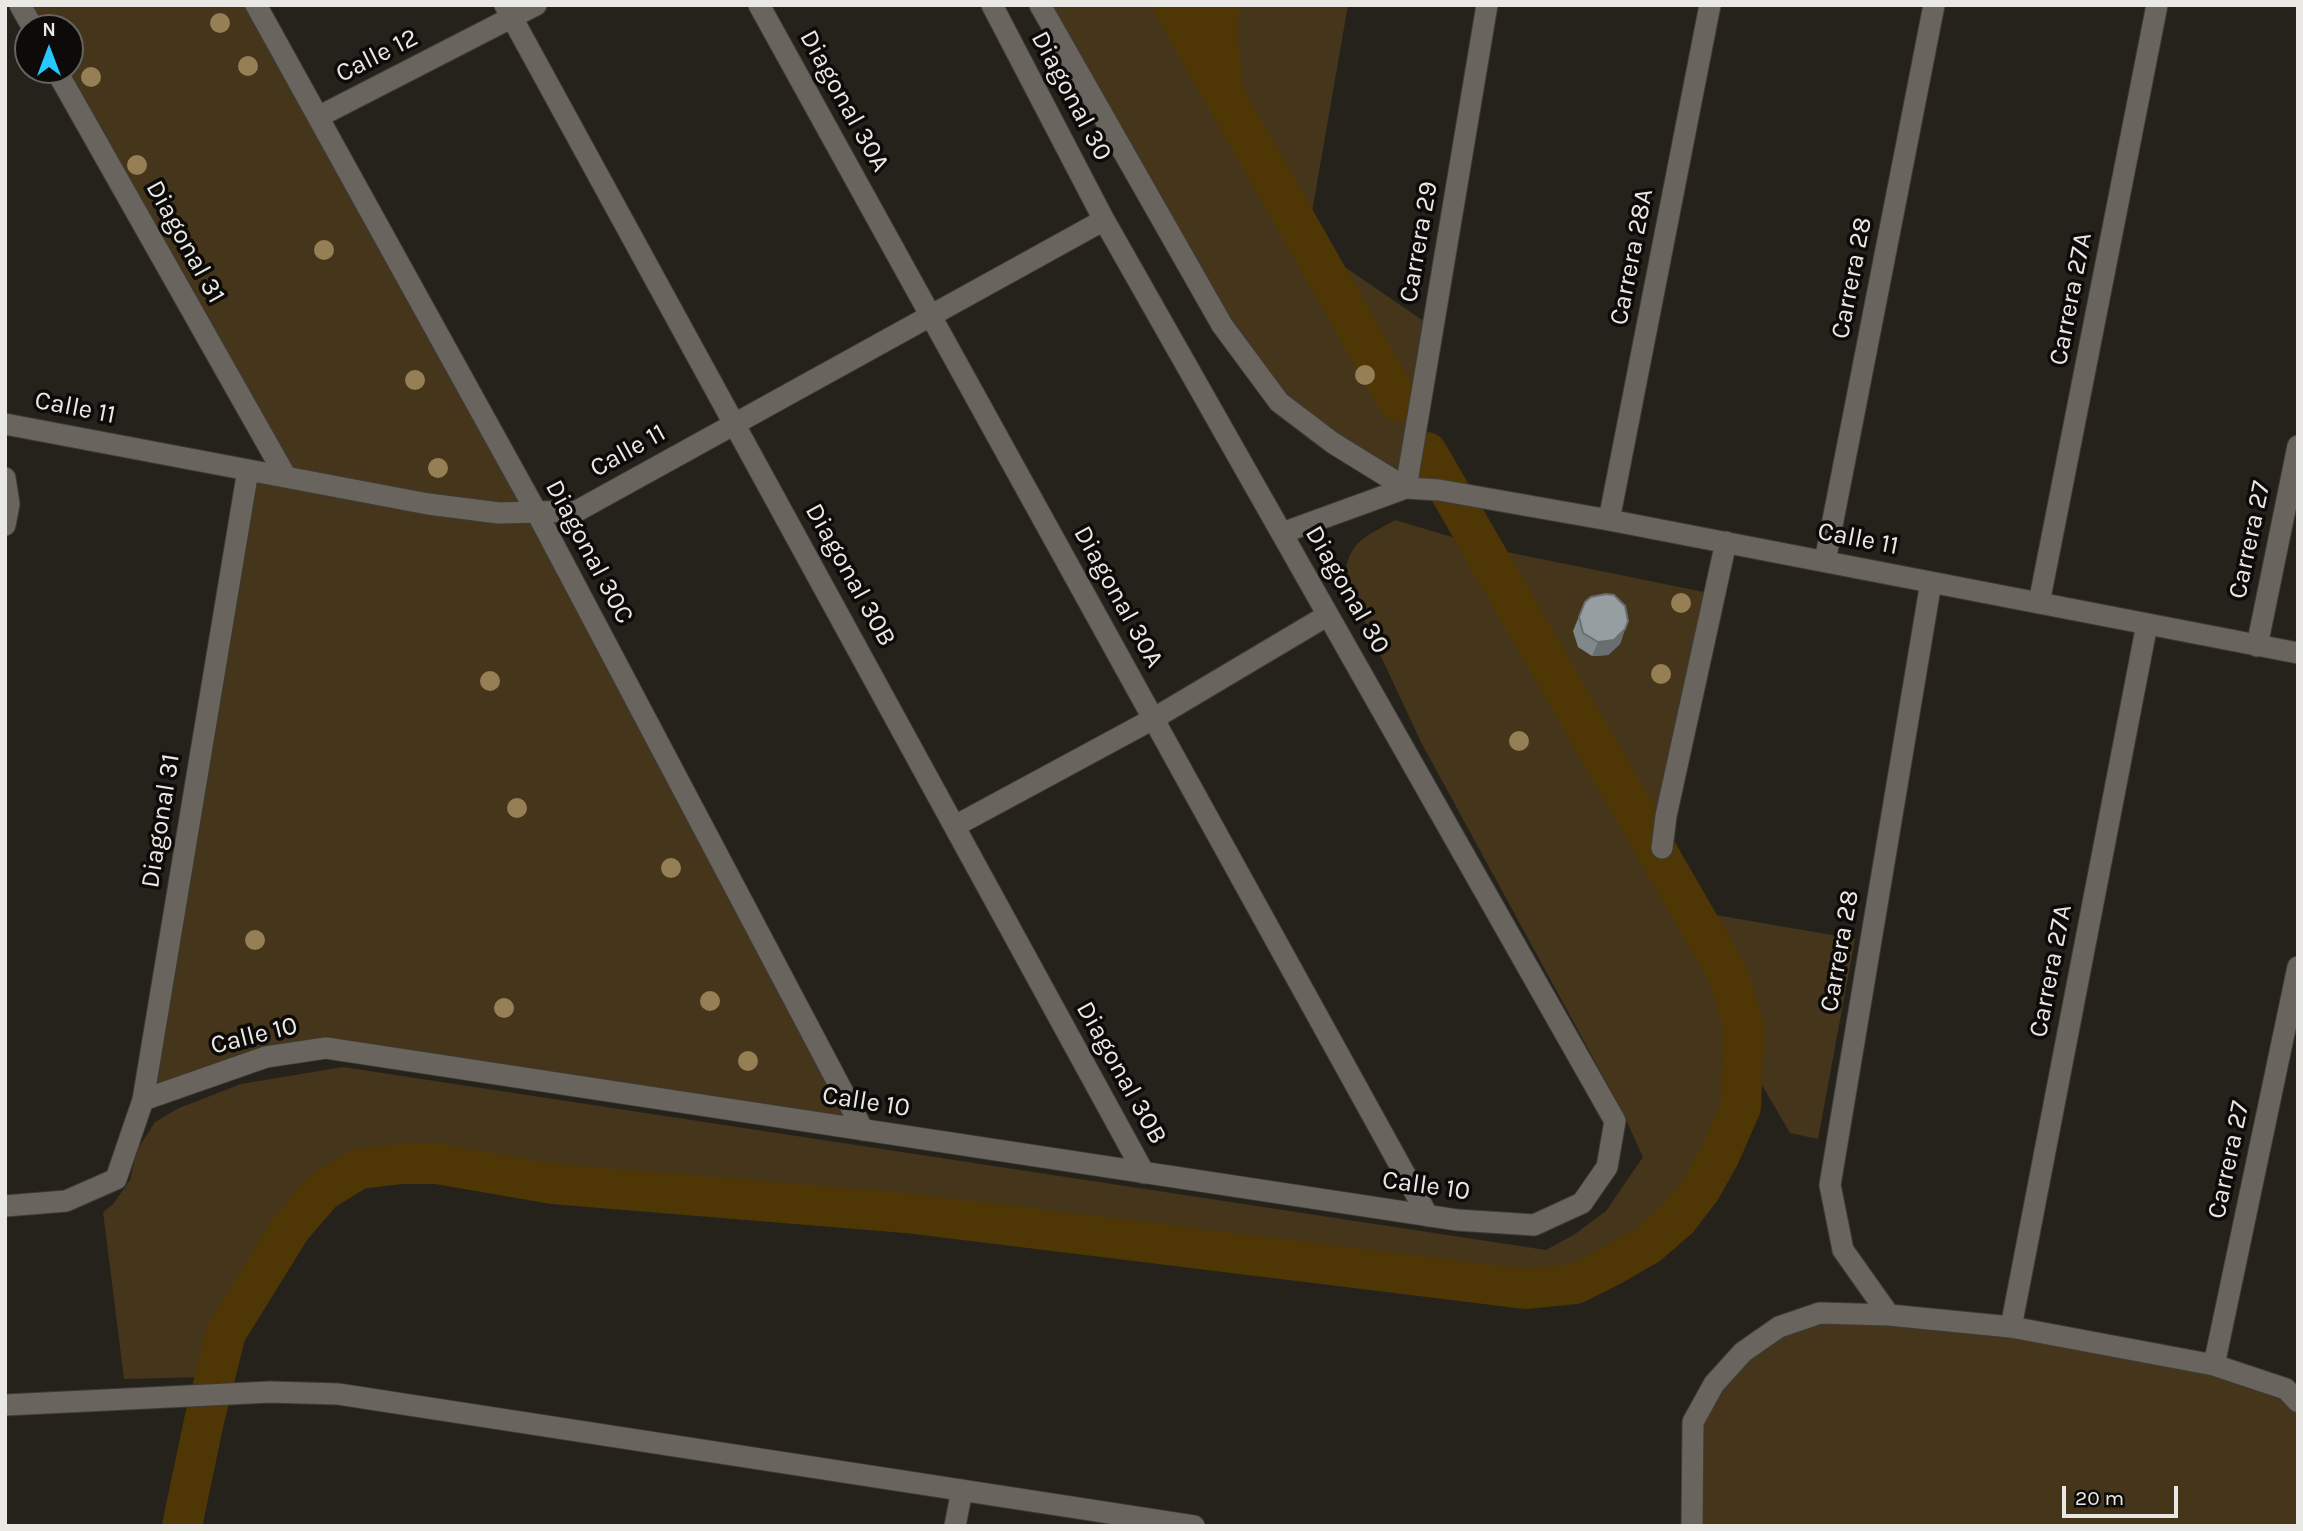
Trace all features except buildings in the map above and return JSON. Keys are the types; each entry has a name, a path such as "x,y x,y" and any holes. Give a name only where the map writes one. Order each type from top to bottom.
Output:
{"street":[{"name":"Diagonal 30C","path":"256,5 537,513 863,1130"},
{"name":"Calle 12","path":"318,117 509,12 536,5"},
{"name":"Diagonal 30A","path":"759,5 1428,1216"},
{"name":"Diagonal 30","path":"992,5 1104,220 1615,1121 1607,1167 1583,1203"},
{"name":"Diagonal 30","path":"1040,5 1222,324 1279,402 1333,443 1406,488"},
{"name":"Carrera 29","path":"1406,488 1487,5"},
{"name":"Carrera 28A","path":"1609,520 1710,5"},
{"name":"Carrera 28","path":"1825,561 1934,5"},
{"name":"Carrera 27A","path":"2039,603 2157,5"},
{"name":"Diagonal 30B","path":"509,12 1144,1173"},
{"name":"Diagonal 31","path":"64,84 286,477"},
{"name":"Calle 11","path":"5,424 428,504 499,513 577,511 1104,220"},
{"name":"Carrera 27","path":"2257,646 2298,446"},
{"name":"Diagonal 31","path":"5,1206 66,1201 116,1179 143,1100 248,470"},
{"path":"5,478 9,504 5,525"},
{"name":"Calle 11","path":"1406,488 1439,489 1609,520 2298,653"},
{"path":"1282,533 1406,488"},
{"path":"1662,848 1666,816 1726,542"},
{"name":"Carrera 28","path":"1889,1315 1843,1250 1830,1185 1931,582"},
{"path":"955,826 1153,719 1328,615"},
{"name":"Carrera 27A","path":"2011,1327 2147,624"},
{"name":"Carrera 27","path":"2214,1365 2298,967"},
{"name":"Calle 10","path":"143,1100 266,1057 326,1048 1457,1220 1534,1225 1583,1203"},
{"path":"1692,1526 1693,1422 1714,1384 1743,1352 1779,1327 1820,1313 1889,1315 2011,1327 2214,1365 2294,1394"},
{"path":"5,1405 270,1392 338,1394 1194,1526"},
{"path":"955,1526 962,1490"}],"shaded area":[{"path":"20,5 256,5 863,1130 326,1048 143,1100 248,470 284,477 64,84 84,84 84,14 25,14"},
{"path":"1053,5 1348,5 1307,241 1425,322 1406,488 1279,402 1062,31"},
{"path":"1395,520 1472,543 1729,977 1743,1028 1740,1106 1699,1189 1677,1217 1648,1244 1575,1283 1526,1288 910,1205 554,1182 437,1162 403,1162 359,1168 317,1184 288,1216 219,1325 204,1377 124,1379 103,1212 113,1204 130,1180 137,1150 155,1122 179,1108 241,1084 343,1067 1546,1250 1575,1234 1606,1211 1643,1157 1622,1111 1422,744 1344,578 1350,555 1360,541"},
{"path":"1492,549 1704,592 1661,834 1581,693"},
{"path":"1710,914 1855,939 1818,1139 1790,1133 1744,1054 1746,1029 1730,976 1699,921"},
{"path":"1889,1315 2298,1391 2298,1526 1692,1526 1693,1422 1779,1327"}],"waterway":[{"path":"1173,5 1399,402"},
{"path":"1219,5 1218,43 1222,81"},
{"path":"182,1526 226,1333 291,1228 323,1191 359,1169 402,1164 437,1164 553,1184 906,1213 1525,1289 1575,1284 1648,1245 1678,1219 1701,1189 1720,1155 1741,1107 1744,1028 1729,976 1427,452"}]}
